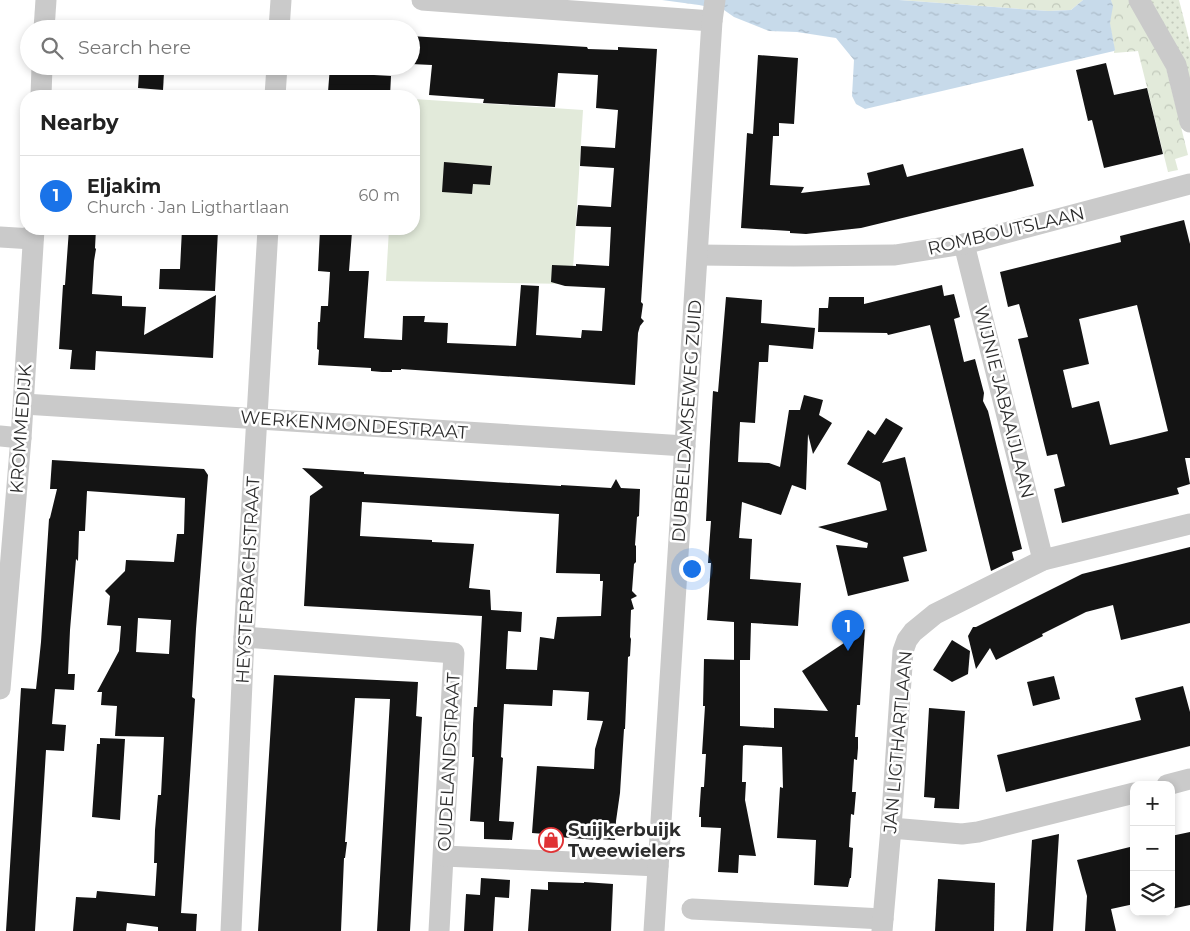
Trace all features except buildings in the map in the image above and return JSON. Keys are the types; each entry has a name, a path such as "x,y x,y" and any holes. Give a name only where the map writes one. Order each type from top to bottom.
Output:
{"street":[{"path":"45,20 46,0"},
{"path":"280,20 281,0"},
{"path":"422,0 713,11"},
{"path":"1139,0 1176,65 1190,122"},
{"name":"DUBBELDAMSEWEG ZUID","path":"654,931 713,11"},
{"path":"41,90 42,75"},
{"path":"276,90 277,75"},
{"name":"ROMBOUTSLAAN","path":"698,255 895,255 964,244 1190,184"},
{"path":"0,236 20,235"},
{"name":"KROMMEDIJK","path":"0,690 4,606 24,404 34,235"},
{"name":"HEYSTERBACHSTRAAT","path":"231,931 244,637 268,235"},
{"name":"WIJNIE JABAAIJLAAN","path":"964,244 1044,560"},
{"name":"WERKENMONDESTRAAT","path":"24,404 685,446"},
{"path":"0,436 21,438"},
{"path":"1044,560 1190,524"},
{"name":"JAN LIGTHARTLAAN","path":"692,910 882,925 891,828 903,651 907,640 913,632 935,614 1044,560"},
{"name":"OUDELANDSTRAAT","path":"244,637 454,653 439,931"},
{"path":"1175,783 1190,779"},
{"path":"891,828 962,834 970,833 1130,794"},
{"path":"444,856 658,866"}],"green space":[{"path":"899,0 1083,0 1071,10 1048,11"},
{"path":"1111,0 1130,0 1163,55 1188,155 1175,159 1178,170 1168,172 1138,51 1114,53 1110,25"},
{"path":"1147,0 1179,0 1190,43 1190,88"},
{"path":"420,99 583,110 572,284 386,281 389,235 420,235"}],"water":[{"path":"662,0 899,0 1048,11 1071,10 1083,0 1111,0 1113,6 1110,23 1115,50 865,109 856,104 852,96 854,60 836,38 797,32 769,31 734,17 724,10"}],"place":[{"name":"Eljakim","path":"848,651"},
{"name":"Suijkerbuijk Tweewielers","path":"551,840"}]}
